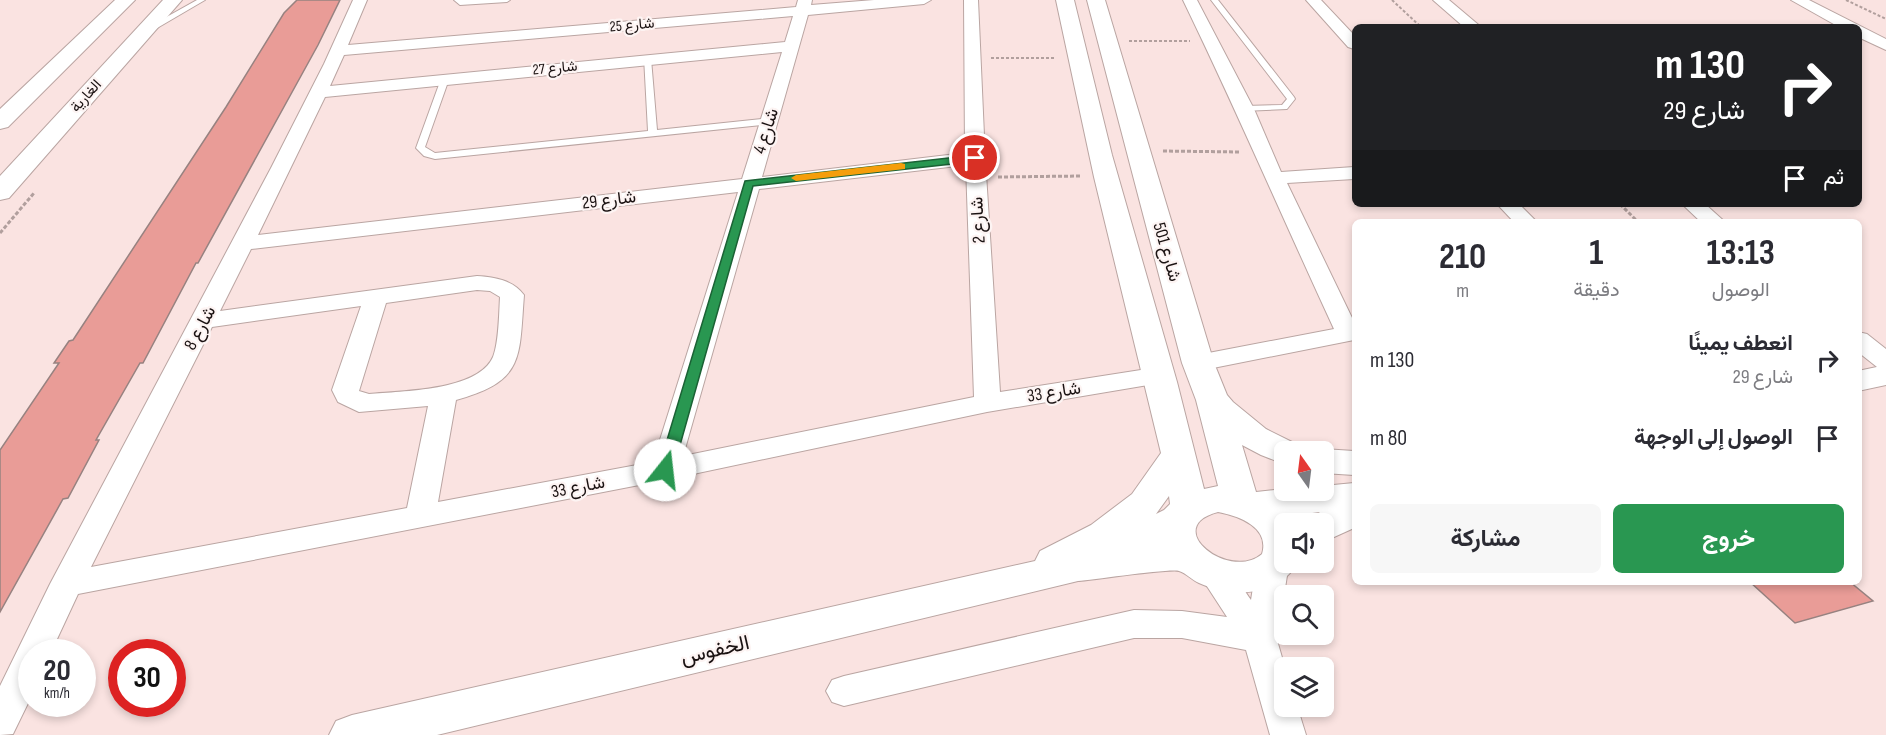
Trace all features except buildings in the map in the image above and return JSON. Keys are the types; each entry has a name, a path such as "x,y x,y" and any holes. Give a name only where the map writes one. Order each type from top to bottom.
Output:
{"main road":[{"path":"0,122 126,0"},
{"name":"الغارية","path":"0,192 173,0"}],"street":[{"name":"شارع 8","path":"40,639 66,584 244,243 340,51 360,0"},
{"path":"689,20 700,0"},
{"name":"شارع 25","path":"340,51 689,20 803,5 924,0"},
{"name":"شارع 2","path":"971,0 987,403"},
{"path":"1065,0 1106,176 1179,453 1192,539 1260,640 1288,735"},
{"name":"شارع 501","path":"1096,0 1198,363 1245,504"},
{"path":"1190,0 1245,109 1262,152 1351,333 1198,363"},
{"path":"1313,0 1352,42"},
{"path":"1440,0 1469,24"},
{"path":"1798,0 1845,24"},
{"name":"شارع 4","path":"665,470 748,183 770,121 803,5"},
{"path":"1862,33 1886,45"},
{"name":"شارع 27","path":"319,92 791,46"},
{"name":"شارع 29","path":"244,243 748,183 976,168"},
{"path":"1276,178 1352,173"},
{"path":"1510,207 1523,219"},
{"path":"1696,207 1710,219"},
{"path":"203,321 376,297 477,283 493,284 505,288 512,295 505,363 488,380 475,387 369,404 359,403 347,396 345,390 376,297"},
{"path":"1862,342 1886,361"},
{"name":"شارع 33","path":"66,584 665,470 987,403 1160,375"},
{"path":"1862,380 1886,375"},
{"path":"420,517 444,393"},
{"path":"1212,400 1248,435 1274,448"},
{"path":"1016,580 1076,551 1128,519 1156,491 1179,453"},
{"path":"1334,461 1352,463"},
{"path":"1192,539 1207,500 1218,499 1245,504 1352,496"},
{"path":"1245,504 1272,522 1274,526"},
{"path":"1334,522 1352,512"},
{"path":"1192,539 1240,578 1252,577 1274,562"},
{"name":"الخفوس","path":"352,735 1192,539"},
{"path":"1260,640 1276,573"},
{"path":"844,691 1134,624 1165,622 1197,624 1228,630 1260,640"},
{"path":"0,723 18,686"}],"lane":[{"path":"145,31 202,0"},
{"path":"458,0 464,3 507,0"},
{"path":"1214,0 1291,99 1288,105 1278,108 1245,109"},
{"path":"647,59 653,134"},
{"path":"444,79 421,143 422,152 427,154 455,156 770,121"}],"path":[{"path":"1392,0 1418,24"},
{"path":"1846,0 1886,19"},
{"path":"1107,41 1210,41"},
{"path":"972,58 1079,58"},
{"path":"1138,151 1262,152"},
{"path":"976,168 1106,176"},
{"path":"1623,207 1635,219"}],"slow traffic":[{"path":"796,178 901,167"}],"route":[{"path":"665,470 748,183 975,158"}]}
